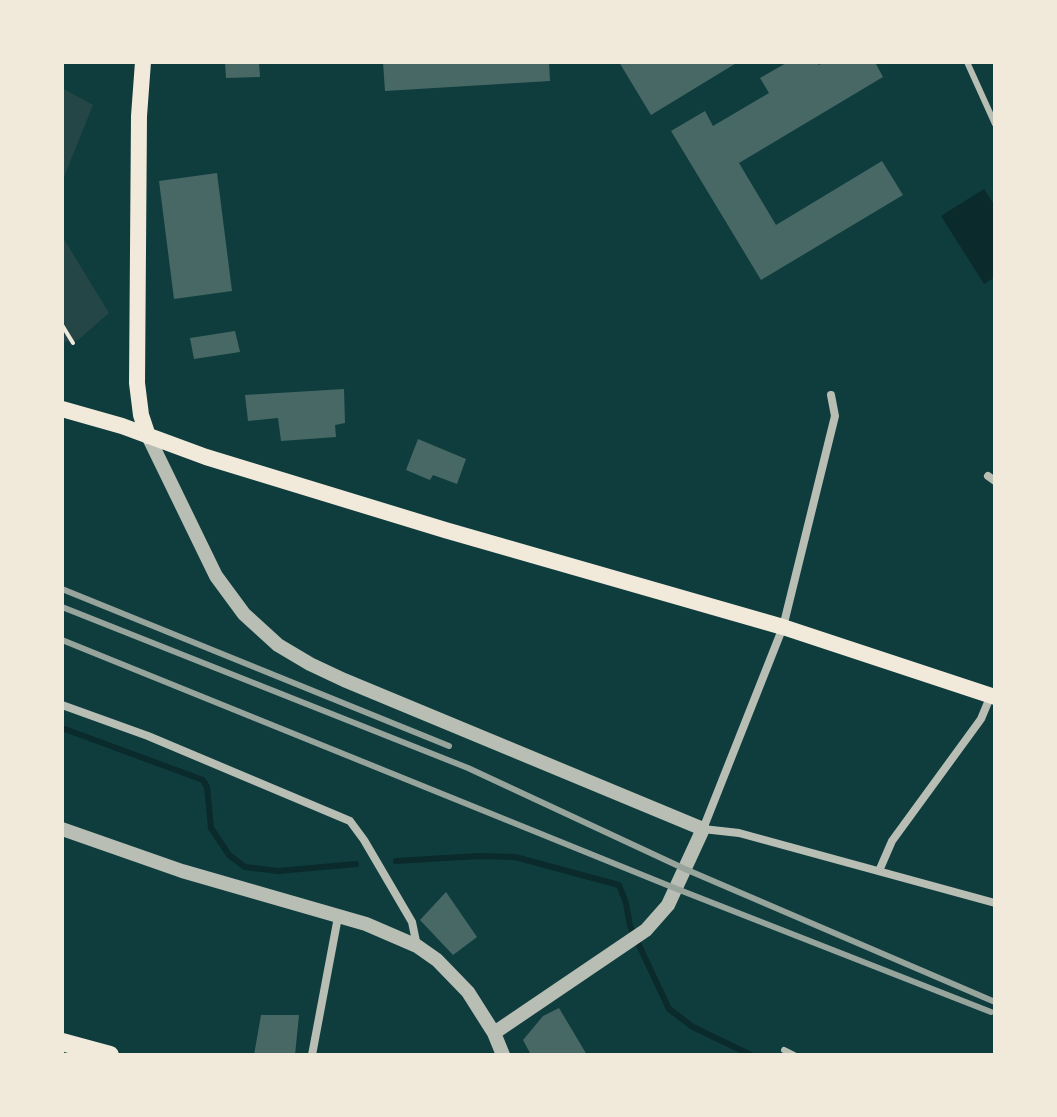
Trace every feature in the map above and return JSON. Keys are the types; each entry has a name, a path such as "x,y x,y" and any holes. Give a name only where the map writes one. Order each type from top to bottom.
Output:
{"main road":[{"path":"143,62 139,116 137,383 141,415 148,436"},
{"path":"62,409 445,530 783,627 993,696"},
{"path":"62,1042 110,1055"}],"street":[{"path":"494,1033 646,930 668,905 703,829 783,627 835,416 831,395"},
{"path":"148,436 216,576 244,614 278,645 310,664 703,829 739,833 995,903"},
{"path":"879,871 892,841 981,719 993,696"},
{"path":"62,705 148,736 350,821 412,922 417,946"},
{"path":"62,829 182,871 378,929 417,946 437,960 468,992 494,1033 503,1055"},
{"path":"312,1055 338,917"}],"lane":[{"path":"967,62 995,124"},
{"path":"784,1050 794,1055"}],"path":[{"path":"62,325 73,343"}],"shaded area":[{"path":"62,88 93,105 62,182"},
{"path":"984,189 995,206 995,277 984,284 941,216"},
{"path":"62,236 109,313 78,340 62,342"}],"building":[{"path":"225,62 259,62 260,77 226,78"},
{"path":"383,62 549,62 550,81 385,91"},
{"path":"619,62 738,62 651,115"},
{"path":"788,62 817,62 819,65 824,62 875,62 883,77 739,163 776,225 882,161 903,195 761,280 671,131 705,111 713,126 769,93 760,78"},
{"path":"217,173 232,291 174,299 159,181"},
{"path":"235,331 240,352 194,359 190,338"},
{"path":"344,389 345,423 335,425 336,437 281,441 278,418 248,421 245,395"},
{"path":"418,439 466,459 457,484 433,475 430,480 406,470"},
{"path":"446,892 477,937 453,955 420,920"},
{"path":"559,1008 587,1055 531,1055 523,1040 543,1016"},
{"path":"261,1015 299,1015 295,1055 254,1055"}],"waterway":[{"path":"62,728 203,780 207,787 211,828 229,855 245,867 278,871 356,864"},
{"path":"396,861 515,857 619,885 630,926 669,1009 693,1027 751,1055"}],"railway":[{"path":"62,589 449,746"},
{"path":"62,607 468,768 685,869 995,1002"},
{"path":"62,640 677,889 991,1012"}]}
